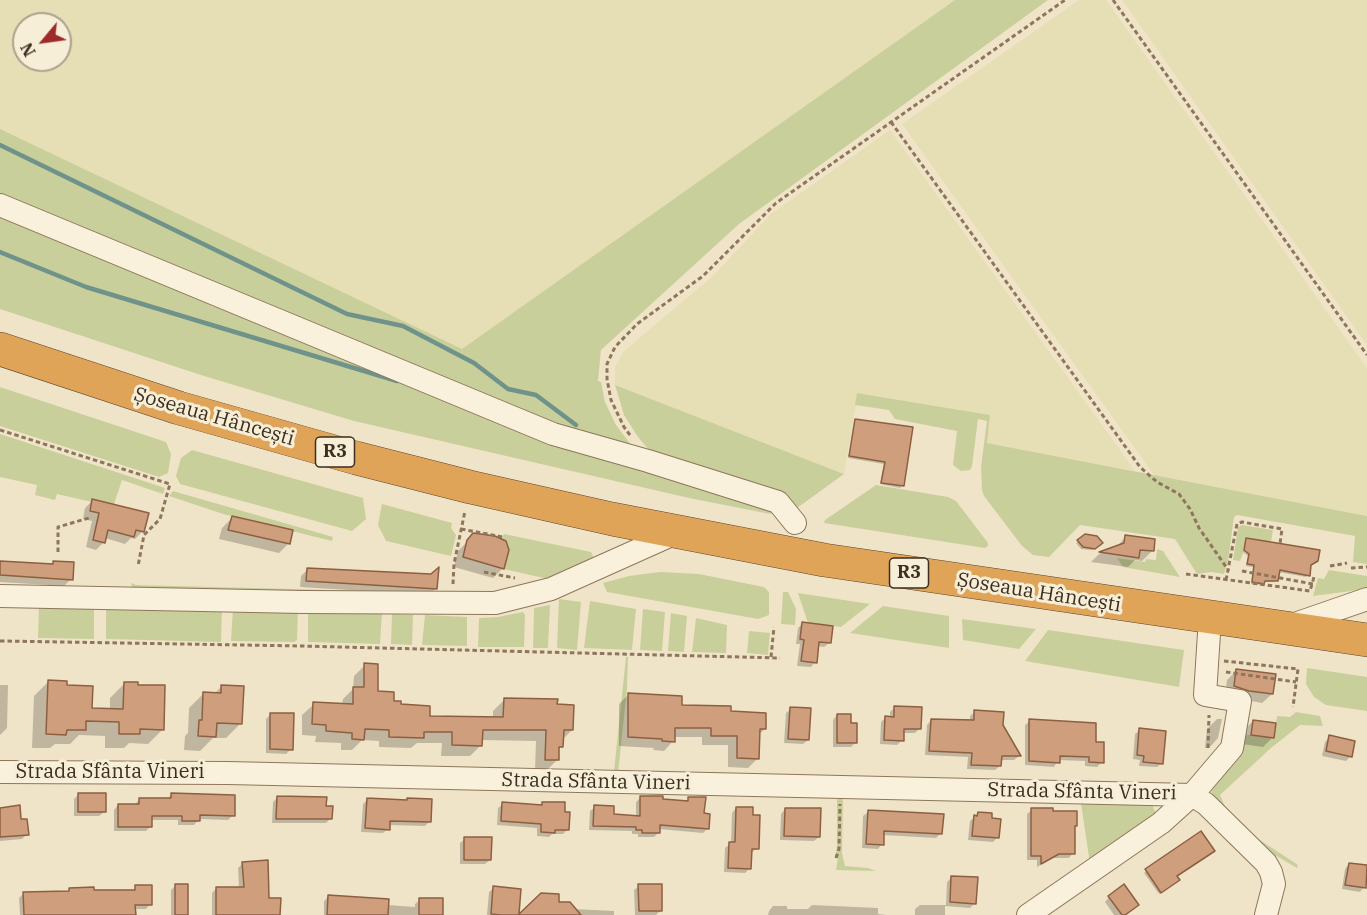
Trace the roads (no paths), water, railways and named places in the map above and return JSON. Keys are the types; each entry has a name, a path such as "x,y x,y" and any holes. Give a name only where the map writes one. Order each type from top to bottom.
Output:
{"highway":[{"name":"Șoseaua Hâncești","path":"0,350 179,408 356,458 470,487 676,533 824,560 1367,640"}],"street":[{"path":"0,205 553,434 778,502 795,523"},
{"path":"0,596 495,603 551,589 676,533"},
{"path":"1285,628 1367,599"},
{"path":"1028,915 1161,823 1192,795 1232,748 1240,701 1205,695 1210,618"},
{"name":"Strada Sfânta Vineri","path":"0,772 228,773 1192,795"},
{"path":"1192,795 1206,804 1266,863 1274,884 1266,915"}],"waterway":[{"path":"0,145 347,314 403,326 474,363 508,389 536,395 576,425"},
{"path":"0,252 86,287 397,381"}]}
